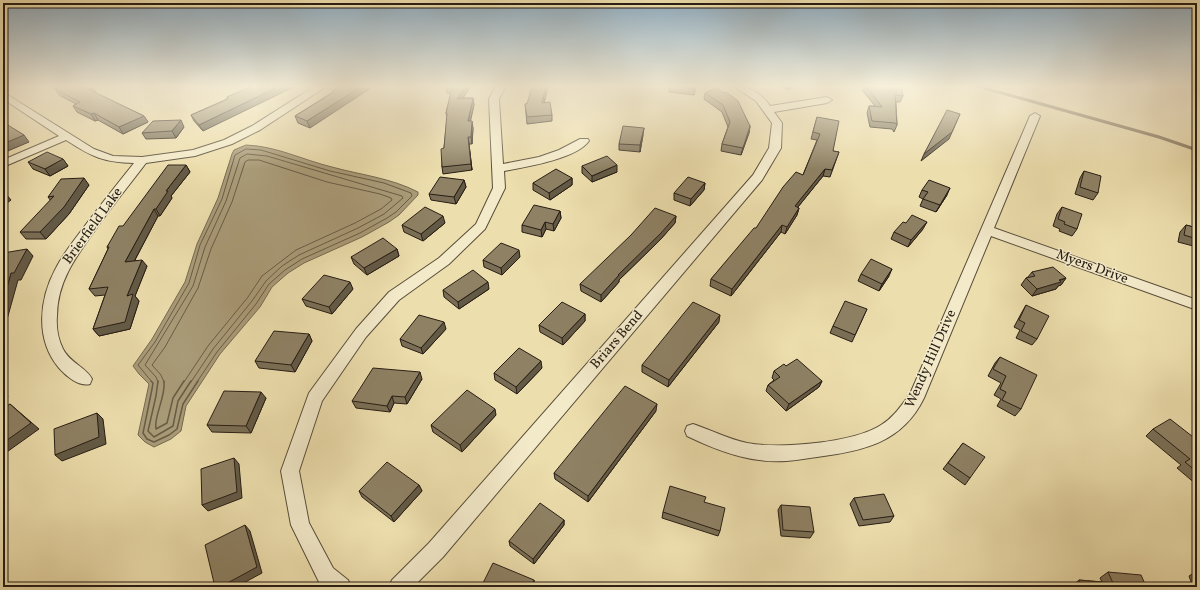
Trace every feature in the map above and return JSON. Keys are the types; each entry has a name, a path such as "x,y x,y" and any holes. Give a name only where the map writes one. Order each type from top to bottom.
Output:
{"street":[{"path":"32,114 90,151 100,156 126,161 195,153 228,142 256,128 279,114"},
{"path":"341,587 326,575 300,525 290,471 315,398 361,333 394,296 444,261 481,226 498,188 494,114"},
{"name":"Briars Bend","path":"399,587 436,550 758,177 775,148 777,123 770,114"},
{"name":"Wendy Hill Drive","path":"693,431 715,441 737,448 760,453 785,454 856,444 877,436 894,425 907,413 916,398 1035,116"},
{"path":"3,164 67,136"},
{"path":"498,168 542,161 561,154 584,141"},
{"name":"Brierfield Lake","path":"84,379 63,363 56,351 51,338 49,325 51,298 58,277 68,258 142,160"},
{"name":"Myers Drive","path":"988,230 1197,305"}],"water":[{"path":"246,145 268,148 343,170 387,180 408,187 418,192 418,195 399,215 389,222 362,237 304,263 288,273 272,287 260,307 220,354 186,406 181,431 171,439 154,447 145,442 138,435 149,384 133,366 152,339 185,282 197,244 218,198 234,150"}],"building":[{"path":"95,114 139,114 144,116 119,127"},
{"path":"194,114 223,114 199,125 191,115"},
{"path":"299,114 319,114 307,121 295,116"},
{"path":"447,114 470,114 468,121 472,121 471,137 468,137 471,164 442,167 441,149 444,148"},
{"path":"526,114 552,114 552,115 527,117"},
{"path":"727,114 744,114 750,126 743,148 722,144 730,122"},
{"path":"871,114 896,114 897,125 895,123 872,121"},
{"path":"945,114 960,114 952,132 924,154"},
{"path":"817,117 839,121 833,151 839,152 832,170 825,169 795,206 799,208 787,227 782,225 732,289 711,279 754,228 756,228 783,187 796,172 803,175 820,134 813,132"},
{"path":"181,120 172,131 142,133 153,121"},
{"path":"3,122 24,135 3,144"},
{"path":"623,126 644,128 640,145 619,144"},
{"path":"47,152 63,159 45,169 28,162"},
{"path":"607,156 617,165 592,176 582,166"},
{"path":"168,165 186,165 166,191 168,191 156,209 154,209 125,262 142,260 127,296 133,294 125,322 93,329 108,287 89,289 109,247 107,247 119,226 123,226"},
{"path":"556,169 572,178 549,193 533,183"},
{"path":"1084,171 1101,176 1098,193 1080,187"},
{"path":"440,177 464,180 454,197 429,194"},
{"path":"688,177 705,183 691,199 674,193"},
{"path":"84,178 64,207 40,232 20,232 54,196 48,197 61,179"},
{"path":"929,180 950,188 940,205 923,199 928,192 922,190"},
{"path":"534,205 560,211 553,224 545,222 541,230 522,225"},
{"path":"425,207 443,216 421,234 402,225"},
{"path":"1062,207 1082,214 1077,229 1064,224 1065,222 1058,219"},
{"path":"655,208 676,216 661,233 618,275 601,295 580,284 631,235"},
{"path":"912,215 927,222 911,240 894,232 903,222 906,223"},
{"path":"1186,225 1197,228 1197,239 1184,235"},
{"path":"383,238 397,249 364,268 351,257"},
{"path":"501,243 519,250 501,268 483,260"},
{"path":"27,249 14,273 11,273 3,302 3,253"},
{"path":"871,259 892,269 882,284 861,274"},
{"path":"1053,267 1066,278 1059,280 1061,282 1037,289 1026,278 1035,276 1032,272"},
{"path":"473,270 488,282 458,302 443,290"},
{"path":"324,275 350,282 329,307 302,299"},
{"path":"845,301 867,309 855,335 833,326"},
{"path":"562,302 585,314 562,338 539,325"},
{"path":"693,302 720,315 669,380 642,365"},
{"path":"1026,305 1049,316 1037,339 1021,331 1025,323 1019,320"},
{"path":"419,315 444,322 421,348 400,339"},
{"path":"274,331 309,334 291,365 255,361"},
{"path":"519,348 541,361 516,387 494,373"},
{"path":"1000,357 1037,375 1021,409 1002,400 1006,392 1000,389 1006,376 993,369"},
{"path":"797,359 822,381 789,404 768,385 780,377 774,371 784,364 786,366"},
{"path":"373,368 420,372 405,397 392,396 387,406 352,401"},
{"path":"625,386 657,404 588,496 554,473"},
{"path":"467,390 495,409 460,445 431,425"},
{"path":"224,391 261,392 246,426 207,425"},
{"path":"10,404 31,423 3,443 3,408"},
{"path":"97,413 99,437 55,455 54,429"},
{"path":"1170,419 1197,440 1197,472 1185,462 1190,459 1153,429"},
{"path":"963,443 985,457 970,478 948,463"},
{"path":"234,458 237,492 202,505 201,469"},
{"path":"387,462 419,485 391,516 359,491"},
{"path":"670,486 706,497 704,502 725,508 720,531 663,512"},
{"path":"884,494 894,516 863,520 854,498"},
{"path":"540,503 564,520 533,559 509,541"},
{"path":"781,505 810,507 814,532 783,530"},
{"path":"245,525 257,567 220,587 215,587 205,545"},
{"path":"493,563 534,580 531,587 481,587"},
{"path":"1108,572 1141,575 1145,584 1149,585 1150,587 1082,587 1079,580 1113,583"}],"waterway":[{"path":"1075,114 1159,137 1197,150"}]}
